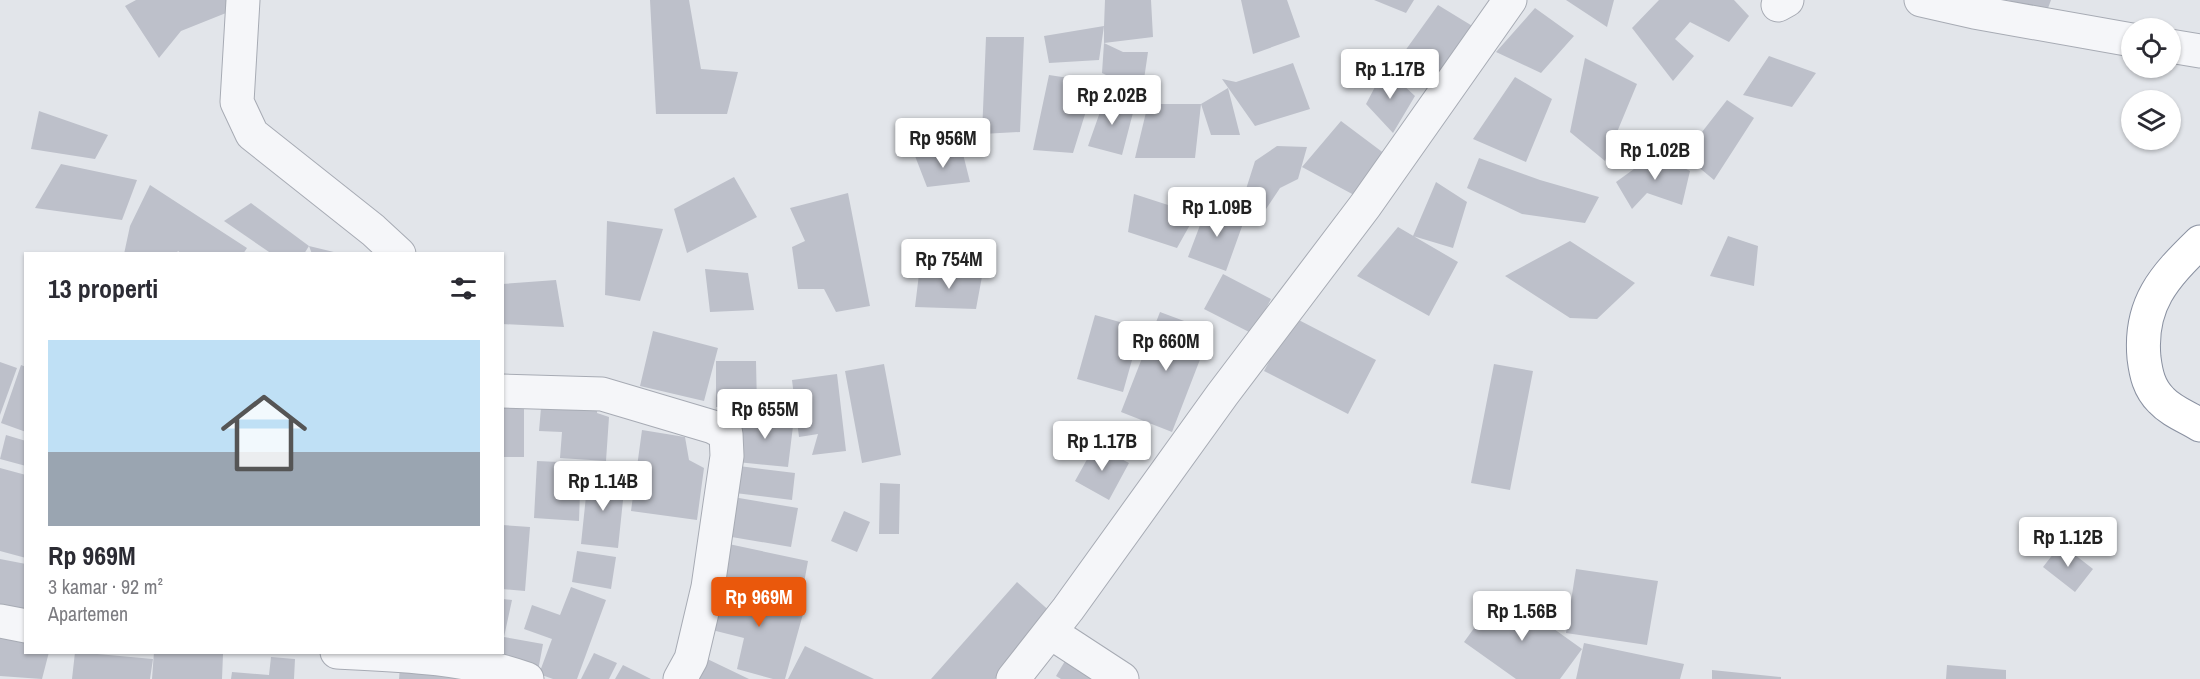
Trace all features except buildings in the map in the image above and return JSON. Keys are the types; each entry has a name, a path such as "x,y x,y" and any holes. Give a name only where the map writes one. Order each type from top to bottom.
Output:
{"highway":[{"path":"2200,242 2163,281 2154,294 2145,322 2143,341 2146,371 2154,391 2166,405 2200,425"}],"street":[{"path":"243,0 237,102 252,134 373,230 397,252"},
{"path":"1013,679 1050,632 1222,395 1365,206 1510,0"},
{"path":"1921,0 1974,12 2121,38"},
{"path":"2181,48 2200,51"},
{"path":"504,391 602,394 713,427 726,434 728,456 708,587 691,659 680,679"},
{"path":"0,621 24,626"},
{"path":"1050,632 1122,679"},
{"path":"344,654 389,667 433,655 499,669 527,679"}]}
